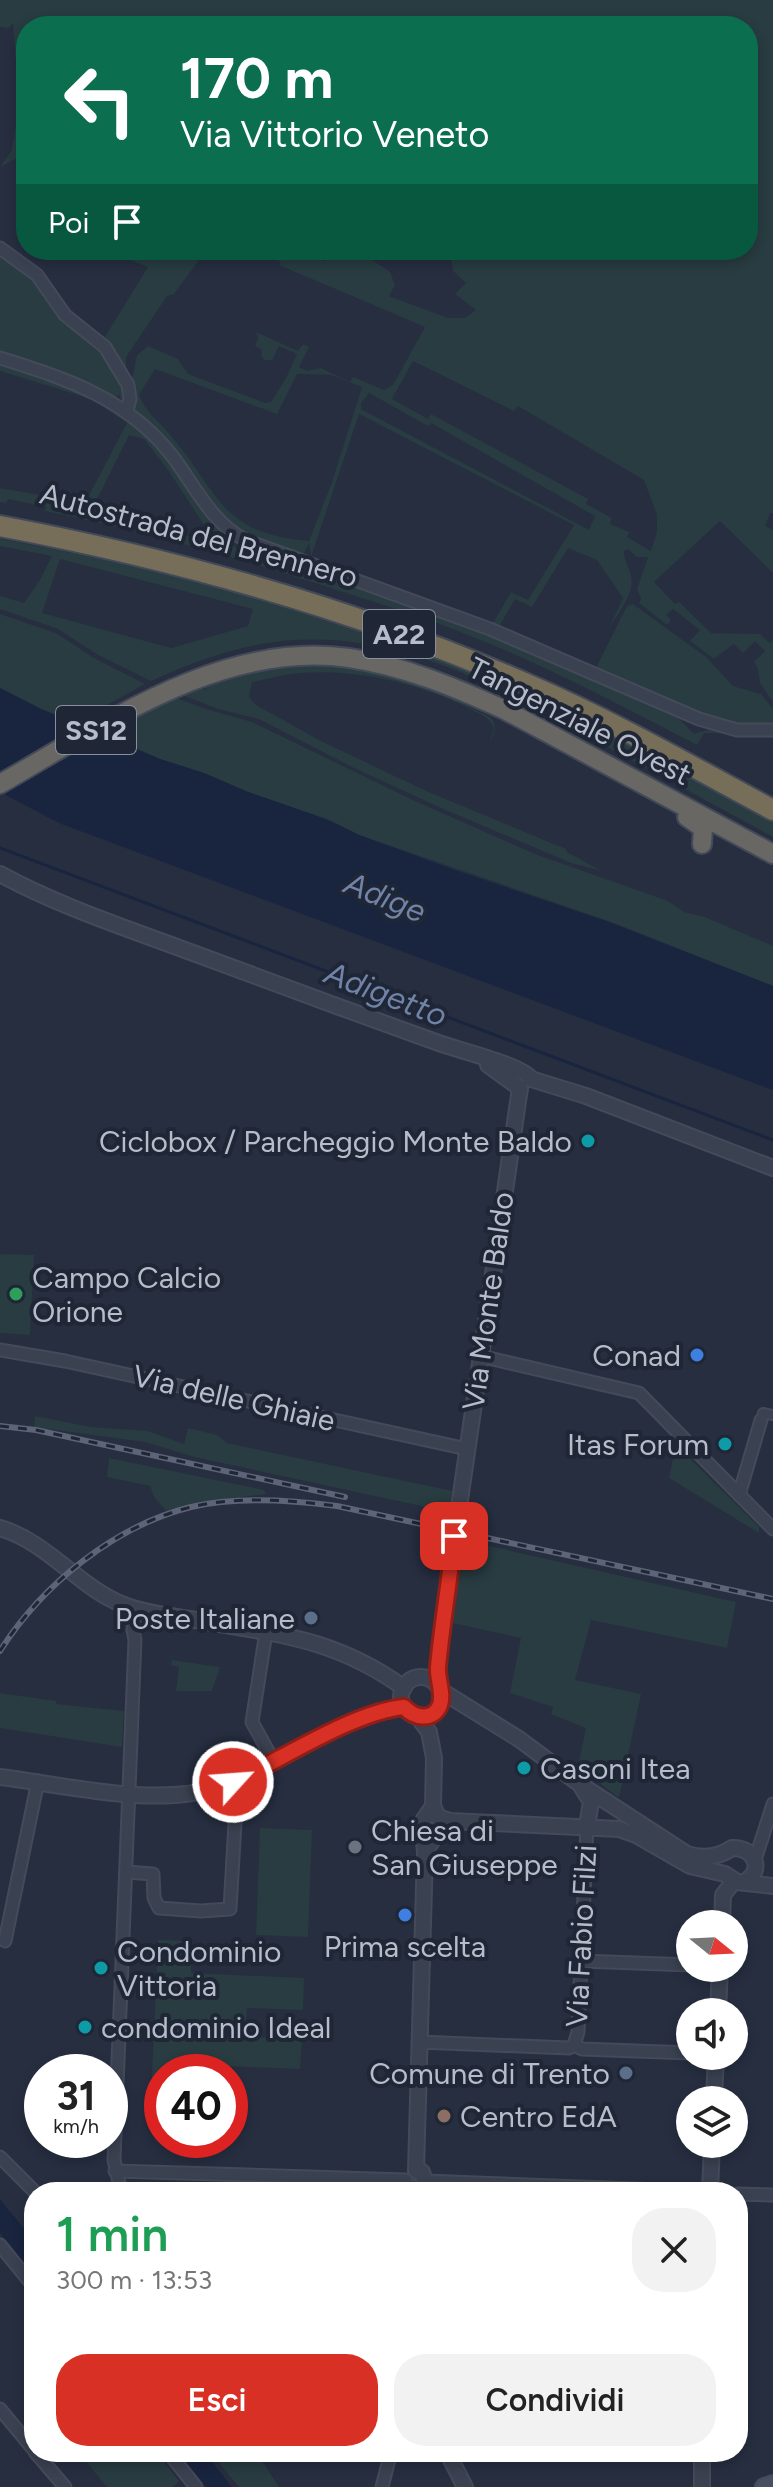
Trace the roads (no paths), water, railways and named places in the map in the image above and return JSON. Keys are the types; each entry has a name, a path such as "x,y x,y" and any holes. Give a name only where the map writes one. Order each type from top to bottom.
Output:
{"highway":[{"name":"Autostrada del Brennero","path":"0,515 63,526 190,557 321,595 434,633 545,679 773,797"},
{"name":"Autostrada del Brennero","path":"0,526 188,569 307,603 425,643 533,686 773,810"},
{"name":"Tangenziale Ovest","path":"0,773 129,700 256,650 298,645 351,648 420,664 466,680 522,706 773,843"},
{"name":"Tangenziale Ovest","path":"0,784 191,675 246,662 287,657 348,658 413,673 505,710 773,854"},
{"path":"630,777 642,791 701,825 705,834 702,844"}],"main road":[{"path":"764,2487 773,2484"}],"street":[{"path":"16,260 37,275 65,315 105,347 128,385 130,399 127,411"},
{"path":"0,358 80,384 127,411 172,455 218,520 245,540 502,634 699,719 737,730 773,730"},
{"path":"0,874 78,910 476,1057 522,1080 586,1096 773,1168"},
{"name":"Via Monte Baldo","path":"458,1514 522,1080"},
{"name":"Via delle Ghiaie","path":"0,1350 467,1449"},
{"path":"480,1356 639,1393 773,1529"},
{"path":"739,1495 767,1418"},
{"path":"0,1528 22,1535 92,1588 136,1609 290,1635 333,1648 404,1688"},
{"path":"418,1717 428,1716 437,1709 441,1699 437,1671 454,1536"},
{"path":"118,2182 115,2171 136,1609"},
{"path":"266,1632 252,1722 274,1762"},
{"path":"421,1677 440,1647"},
{"path":"743,1848 773,1884 764,1887 690,1866 625,1830 450,1821 438,1817 433,1806 432,1744 426,1727 404,1707 401,1695 404,1688 411,1680 421,1677 434,1682 440,1690 519,1739 581,1785 687,1854 705,1857 732,1848 743,1848 766,1828"},
{"path":"0,1777 160,1796 186,1794 233,1782 352,1723 404,1707"},
{"path":"5,1941 38,1781"},
{"path":"126,1872 153,1874 154,1898 159,1908 228,1910 231,1905 235,1816 233,1782"},
{"path":"581,1785 591,1802 587,1826"},
{"path":"722,1910 723,1895 734,1879 753,1875 773,1804"},
{"path":"115,2171 414,2182 425,1852 422,1822 433,1806"},
{"path":"425,1852 450,1821"},
{"name":"Via Fabio Filzi","path":"574,2045 578,2032 587,1826"},
{"path":"726,1852 722,1862 734,1879"},
{"path":"581,1961 676,1964"},
{"path":"419,2042 569,2048 574,2045 586,2049 676,2052"},
{"path":"0,2157 25,2182"},
{"path":"711,2182 712,2158"},
{"path":"748,2194 773,2195"},
{"path":"0,2245 24,2275"},
{"path":"0,2409 24,2438"},
{"path":"44,2462 65,2487"},
{"path":"176,2462 196,2487"},
{"path":"382,2487 388,2462"},
{"path":"452,2462 465,2487"},
{"path":"702,2462 702,2487"}],"water":[{"name":"Adige","path":"0,688 41,709 160,759 455,870 609,922 773,986 773,1090 59,823 0,792"},
{"path":"0,2199 24,2229 24,2263 0,2233"},
{"path":"186,2462 212,2462 232,2487 206,2487"}],"waterway":[{"name":"Adigetto","path":"0,848 773,1140"}],"railway":[{"path":"0,1426 36,1430 345,1497"},
{"path":"0,1651 37,1603 82,1561 135,1528 162,1516 227,1501 283,1501 337,1506 773,1599"}],"place":[{"name":"Ciclobox / Parcheggio Monte Baldo","path":"588,1141"},
{"name":"Campo Calcio Orione","path":"16,1294"},
{"name":"Conad","path":"697,1355"},
{"name":"Itas Forum","path":"725,1444"},
{"name":"Poste Italiane","path":"311,1618"},
{"name":"Casoni Itea","path":"524,1768"},
{"name":"Chiesa di San Giuseppe","path":"355,1847"},
{"name":"Prima scelta","path":"405,1915"},
{"name":"Condominio Vittoria","path":"101,1968"},
{"name":"condominio Ideal","path":"85,2027"},
{"name":"Comune di Trento","path":"626,2073"},
{"name":"Centro EdA","path":"444,2116"}]}
